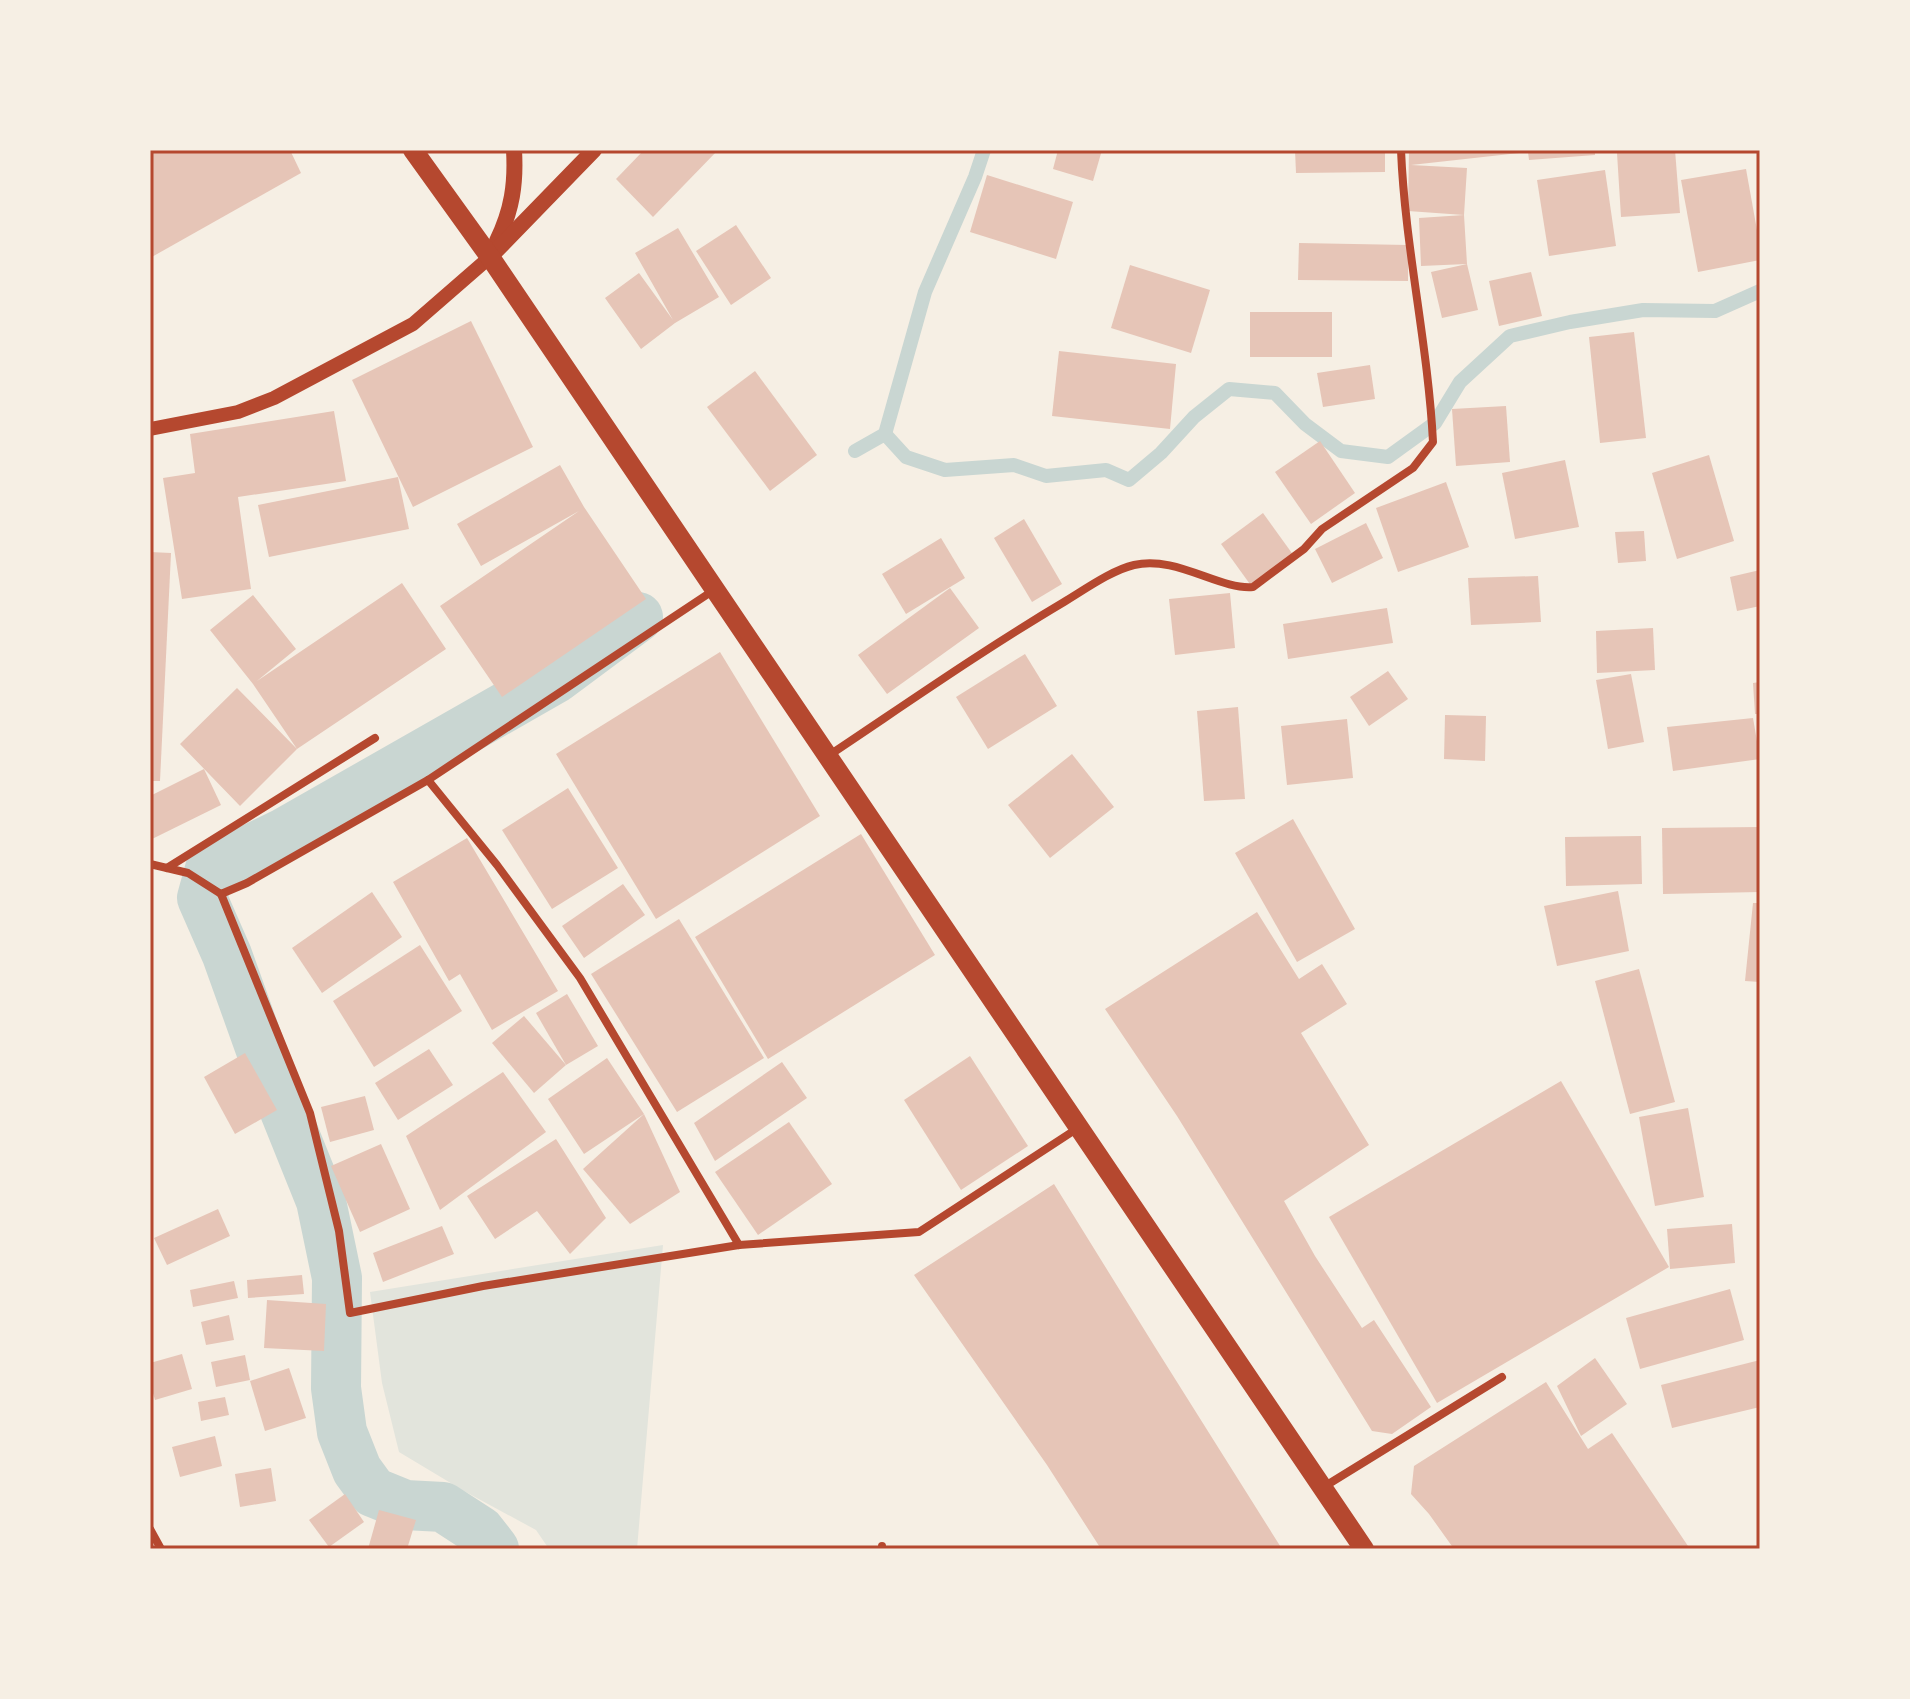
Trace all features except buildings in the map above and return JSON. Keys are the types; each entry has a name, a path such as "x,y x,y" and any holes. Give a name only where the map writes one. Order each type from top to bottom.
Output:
{"main road":[{"path":"413,150 490,257 1364,1549"},
{"path":"490,257 509,216 515,176 514,150"},
{"path":"490,257 594,150"}],"street":[{"path":"828,756 1033,620 1101,580 1134,565 1167,565 1243,588 1253,587 1304,549 1322,529 1413,468 1433,442 1430,382 1419,316 1401,150"},
{"path":"150,429 238,412 274,398 413,324 490,257"},
{"path":"220,892 247,883 428,780 715,590"},
{"path":"167,868 375,738"},
{"path":"428,780 497,865 580,978 739,1245"},
{"path":"150,864 188,873 220,892 310,1113 339,1231 350,1313 483,1286 739,1245 919,1232 1079,1128"},
{"path":"1322,1488 1502,1377"},
{"path":"150,1529 161,1549"}],"shaded area":[{"path":"663,1245 637,1549 549,1549 536,1530 399,1452 382,1383 370,1292"}],"waterway":[{"path":"855,451 885,434 925,292 984,150"},
{"path":"885,434 906,457 945,470 1014,465 1046,476 1106,470 1129,480 1161,453 1194,417 1229,389 1275,393 1305,424 1341,451 1388,457 1435,423 1460,382 1510,336 1643,310 1715,311 1760,291"},
{"path":"494,1549 480,1531 443,1507 405,1505 373,1492 357,1470 342,1432 336,1388 337,1278 321,1201 266,1064 227,955 202,898 210,869 284,833 556,678 638,617"}]}
